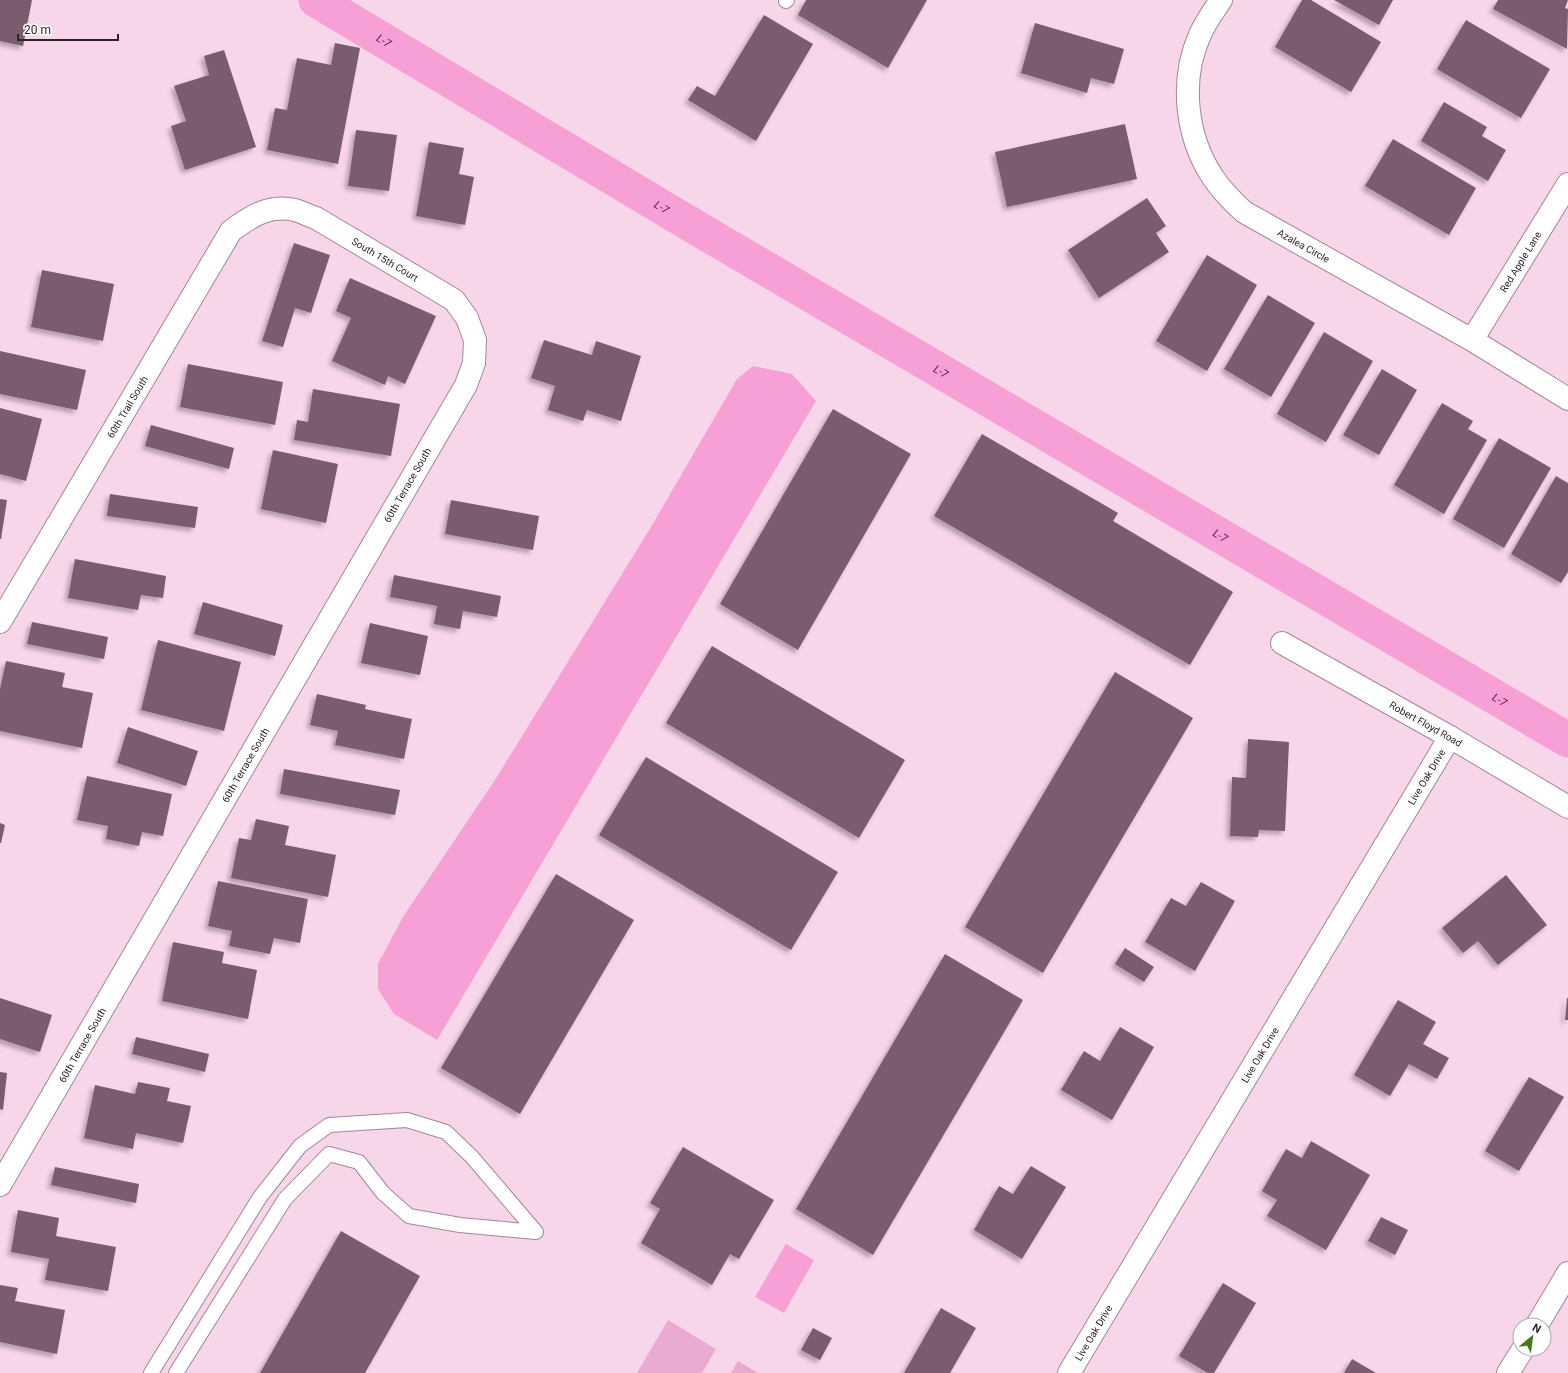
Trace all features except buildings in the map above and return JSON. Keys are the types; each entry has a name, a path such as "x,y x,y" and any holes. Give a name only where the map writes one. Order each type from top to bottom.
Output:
{"street":[{"name":"Azalea Circle","path":"1221,0 1199,36 1192,60 1188,84 1188,108 1200,155 1212,176 1227,195 1244,212 1472,340 1568,399"},
{"name":"Red Apple Lane","path":"1472,340 1568,184"},
{"name":"South 15th Court","path":"272,209 295,210 316,218 454,300 467,318 475,340"},
{"name":"60th Trail South","path":"0,622 231,231 250,217 272,209"},
{"name":"60th Terrace South","path":"0,1185 466,385 474,363 475,340"},
{"name":"Robert Floyd Road","path":"1282,643 1450,737 1568,807"},
{"name":"Live Oak Drive","path":"1069,1373 1450,737"},
{"path":"1542,1317 1568,1273"},
{"path":"1508,1373 1518,1357"}],"lane":[{"path":"151,1373 260,1197 300,1146 329,1126 407,1120 446,1132 472,1157 536,1232 460,1225 409,1216 383,1193 359,1162 329,1154 285,1199 176,1373"}],"shaded area":[{"path":"753,366 792,374 816,401 437,1040 394,1014 378,989 378,964 403,917 495,780 651,527 737,379"},
{"path":"786,1244 814,1260 784,1313 755,1297"},
{"path":"668,1320 716,1349 702,1373 637,1373"},
{"path":"738,1361 758,1373 731,1373"}],"waterway":[{"name":"L-7","path":"316,0 690,224 1568,740"}]}
